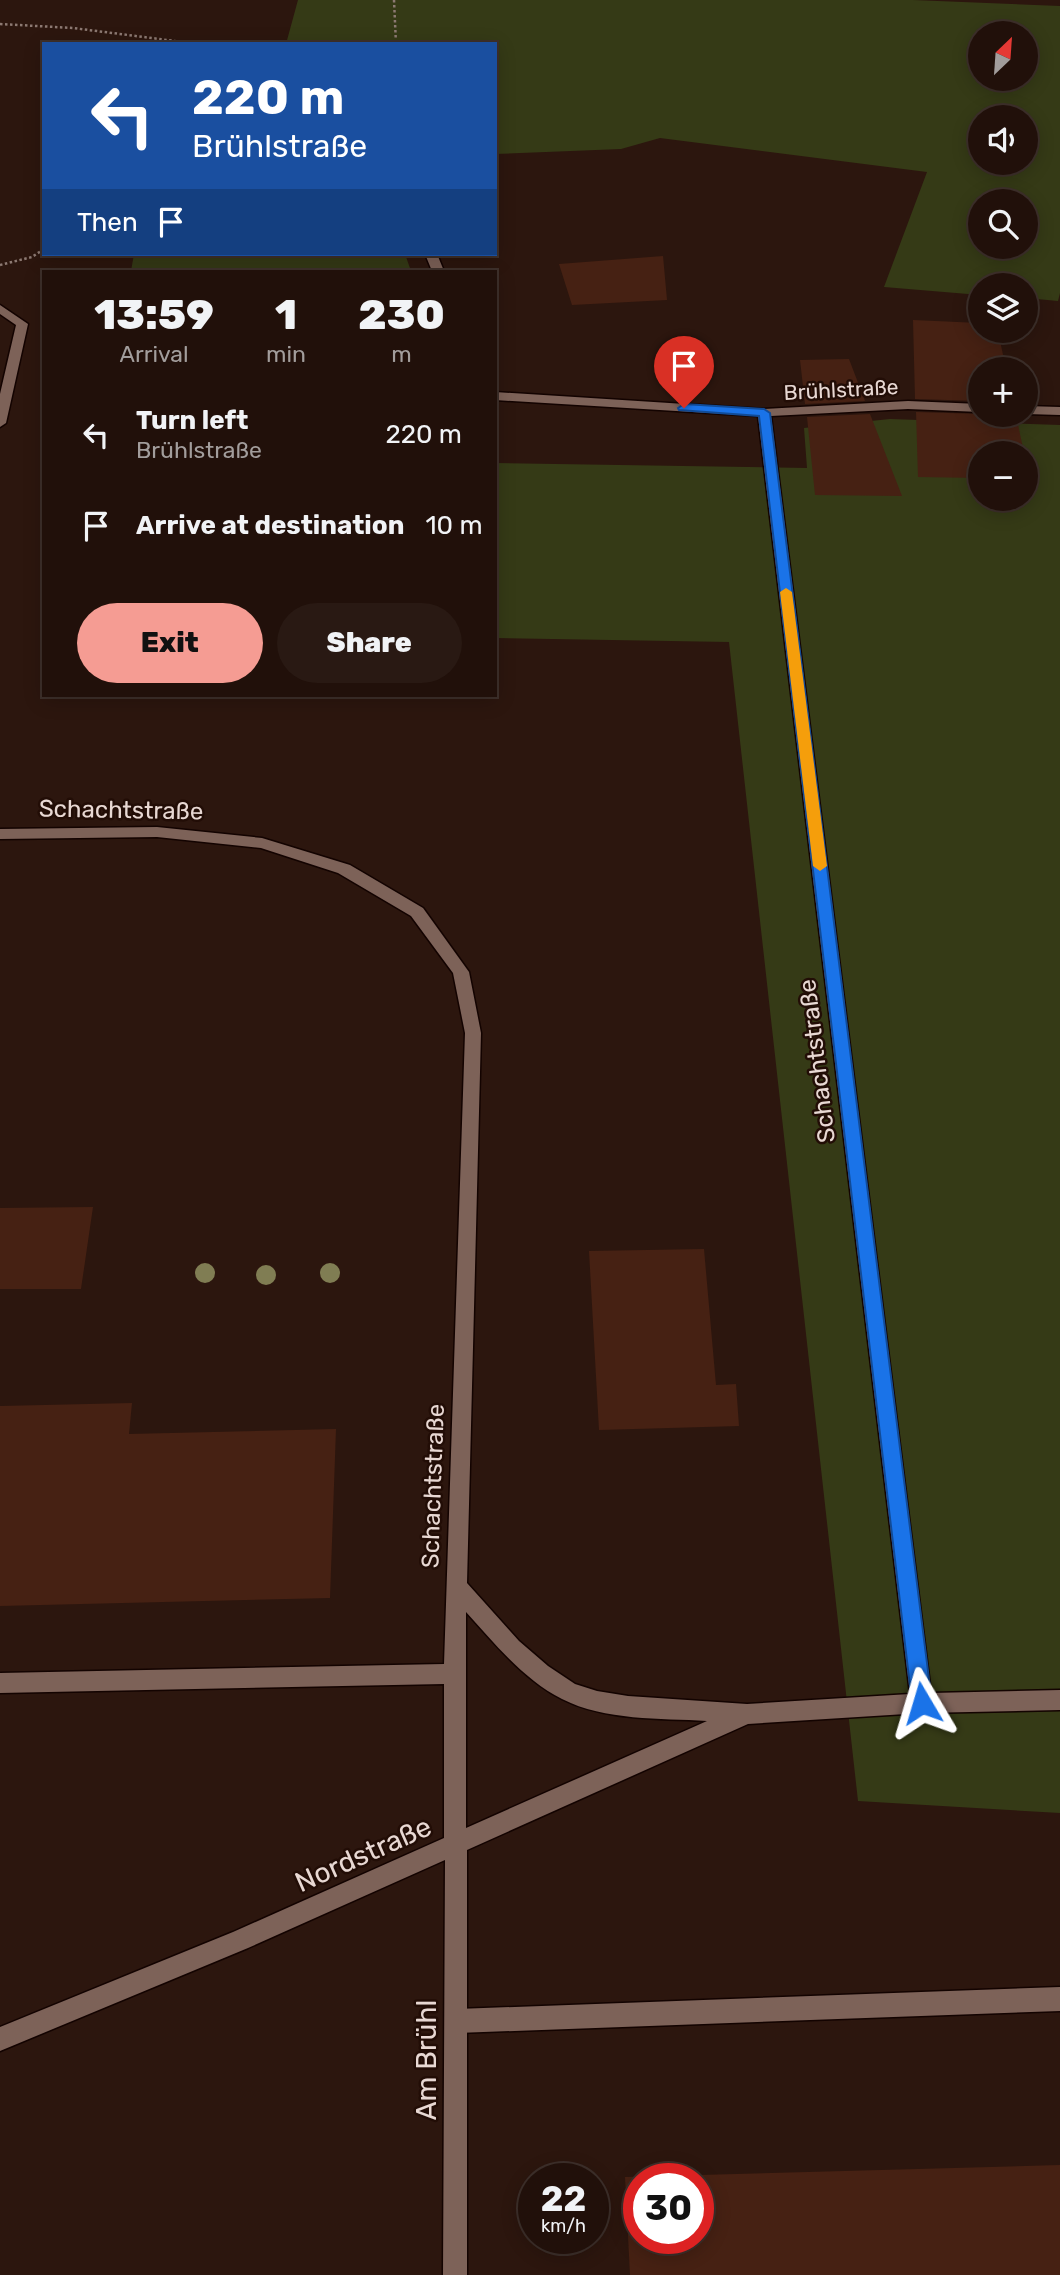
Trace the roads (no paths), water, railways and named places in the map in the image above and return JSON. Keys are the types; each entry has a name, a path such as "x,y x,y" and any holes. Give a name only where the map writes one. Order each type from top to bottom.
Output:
{"street":[{"path":"0,309 22,324 2,400 0,423"},
{"name":"Brühlstraße","path":"497,396 764,413 908,405 968,408"},
{"path":"1038,410 1060,411"},
{"name":"Schachtstraße","path":"764,413 922,1703"},
{"name":"Schachtstraße","path":"0,834 157,832 261,844 344,869 417,912 461,972 473,1033 454,1674 455,1846"},
{"name":"Schachtstraße","path":"456,1586 512,1648 541,1673 569,1692 597,1701 628,1706 747,1714 922,1703 1060,1700"},
{"path":"0,1683 454,1674"},
{"name":"Nordstraße","path":"0,2039 240,1940 747,1714"},
{"name":"Am Brühl","path":"455,1846 455,2275"},
{"path":"457,2021 1060,1999"}]}
